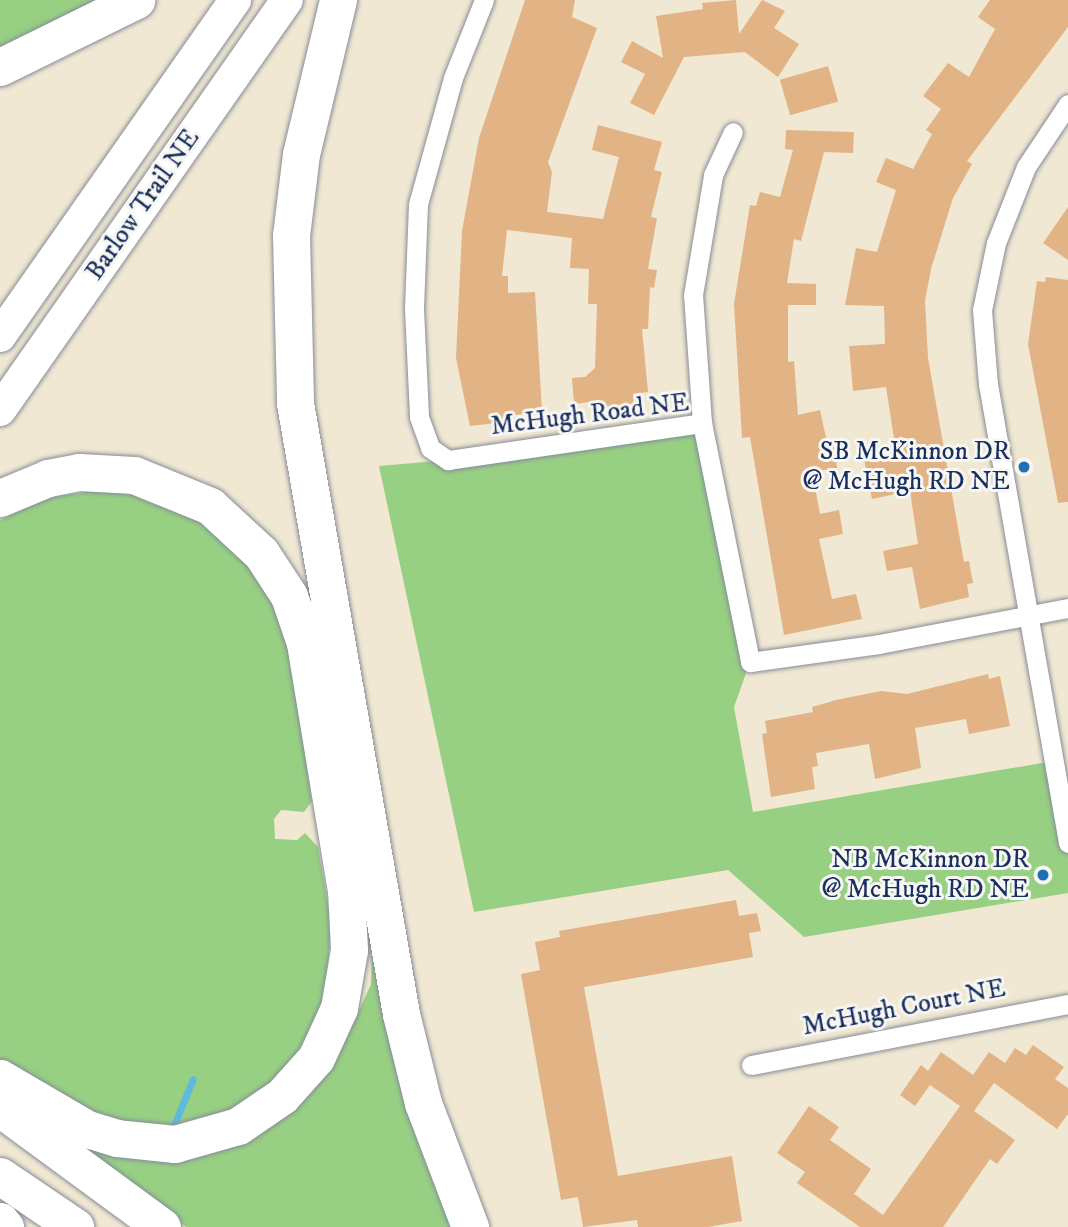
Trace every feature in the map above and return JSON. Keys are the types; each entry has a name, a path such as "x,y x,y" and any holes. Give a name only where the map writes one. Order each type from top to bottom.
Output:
{"highway":[{"path":"0,67 136,0"},
{"path":"338,0 301,154 291,235 295,403 398,1000 424,1103 470,1227"},
{"path":"0,498 48,478 79,472 134,475 210,506 261,553 289,596 304,643 346,890 349,950 339,1008 316,1058 282,1096 239,1126 175,1144 117,1138 87,1129 0,1078"},
{"path":"0,1108 162,1227"},
{"path":"0,1176 75,1227"},
{"path":"0,1222 5,1227"}],"main road":[{"name":"Barlow Trail NE","path":"0,336 234,0"},
{"name":"Barlow Trail NE","path":"0,410 287,0"}],"street":[{"name":"McHugh Road NE","path":"484,0 453,78 418,204 414,309 418,404 430,448 448,460 702,423 750,662 879,644 1068,608"},
{"path":"1068,104 1026,167 996,243 982,310 988,384 1068,843"},
{"path":"702,423 694,295 713,175 733,132"},
{"name":"McHugh Court NE","path":"751,1065 1068,1004"}],"green space":[{"path":"0,0 99,0 0,48"},
{"path":"702,423 750,662 734,707 753,812 1054,761 1068,843 1068,893 804,937 728,870 474,912 379,466 448,460"},
{"path":"115,488 174,505 210,527 255,571 286,628 312,801 304,812 281,810 274,819 275,839 297,840 305,833 318,847 332,928 324,998 301,1058 232,1115 135,1134 0,1066 0,520 47,498"},
{"path":"372,953 456,1227 186,1227 87,1151 88,1146 260,1133 278,1121 306,1098 342,1048 371,984"}],"building":[{"path":"525,0 575,0 572,17 597,28 548,162 552,172 547,212 603,219 619,157 592,150 598,125 662,142 654,170 662,172 651,217 657,218 648,269 657,270 654,288 650,287 648,329 642,329 648,392 633,394 635,413 600,416 599,401 574,404 572,378 585,377 595,368 597,304 588,304 589,269 570,268 572,238 507,230 502,276 508,276 508,293 535,292 542,412 505,416 505,422 470,426 456,358 462,231 479,138"},
{"path":"736,0 739,34 762,0 785,11 774,28 799,44 778,77 745,52 684,57 654,115 630,103 645,74 621,62 632,41 663,58 656,16 703,9 702,3"},
{"path":"990,0 1068,0 1068,27 967,161 972,164 953,198 931,269 925,301 928,358 964,562 969,561 973,583 967,584 969,597 920,609 912,567 887,571 883,551 918,544 910,491 872,499 862,449 895,445 886,387 853,391 849,346 885,344 884,306 845,305 856,248 877,252 896,190 876,182 886,158 913,169 932,134 926,130 941,109 923,96 948,63 969,77 995,29 978,17"},
{"path":"828,66 838,102 790,115 780,80"},
{"path":"786,130 854,132 853,153 824,152 801,241 794,239 787,283 816,284 816,305 788,305 788,362 794,361 798,415 820,410 828,447 834,446 837,468 812,472 820,514 839,510 843,534 819,539 832,599 856,594 862,619 784,635 750,437 742,438 734,304 750,205 756,206 760,192 780,197 793,150 785,149"},
{"path":"1068,207 1068,260 1043,243"},
{"path":"1046,277 1068,280 1068,502 1058,503 1028,344 1037,281 1045,282"},
{"path":"988,674 989,679 1000,676 1010,726 969,734 966,719 915,728 921,768 875,779 869,744 816,753 818,766 812,767 815,789 771,797 762,734 767,733 765,721 813,712 812,707 836,700 881,691 907,694"},
{"path":"736,900 739,916 757,913 761,931 749,933 753,957 584,987 618,1176 732,1156 742,1221 708,1227 638,1227 637,1220 583,1227 578,1197 561,1200 521,974 540,970 535,942 560,937 559,931"},
{"path":"1033,1045 1064,1067 1055,1079 1068,1088 1068,1114 1057,1129 994,1083 974,1111 1015,1140 997,1164 990,1159 943,1227 860,1227 797,1183 805,1172 777,1153 809,1106 839,1127 830,1140 871,1169 854,1194 883,1215 960,1106 930,1085 915,1106 900,1095 921,1065 928,1071 941,1052 973,1075 989,1052 1005,1063 1015,1048 1026,1055"}],"waterway":[{"path":"171,1132 193,1079"}],"place":[{"name":"SB McKinnon DR @ McHugh RD NE","path":"1024,467"},
{"name":"NB McKinnon DR @ McHugh RD NE","path":"1043,875"}]}
